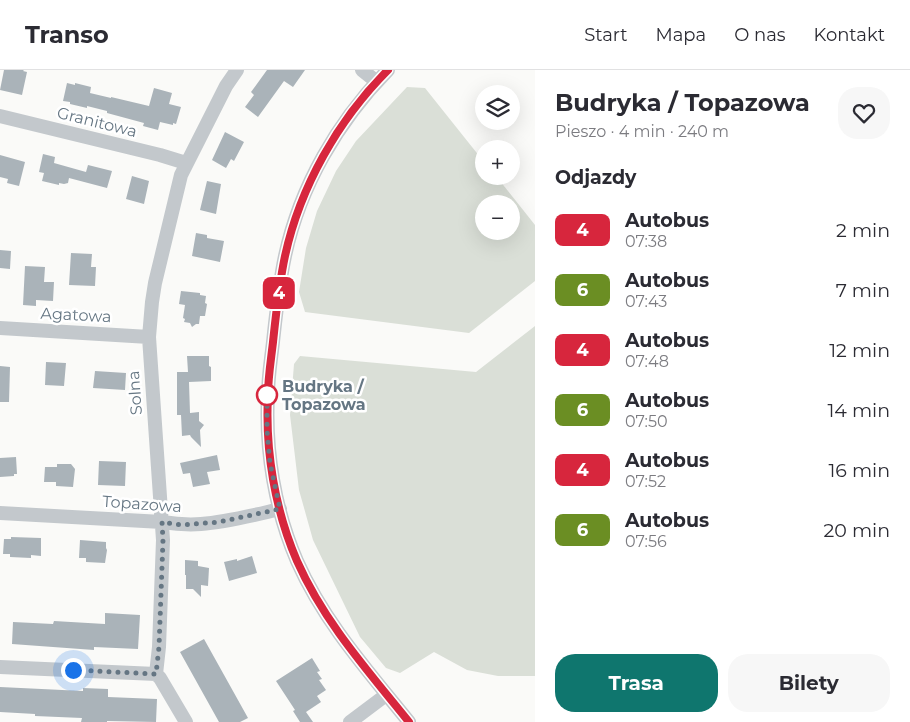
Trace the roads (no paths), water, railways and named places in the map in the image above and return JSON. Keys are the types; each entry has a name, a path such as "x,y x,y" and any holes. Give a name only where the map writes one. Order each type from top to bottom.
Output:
{"street":[{"name":"Solna","path":"156,674 163,540 149,337 155,283 181,175 226,86 237,70"},
{"path":"362,70 376,82"},
{"path":"388,70 376,82 330,143 291,232 285,256 274,334 268,395 267,431 270,463 280,509 297,560 317,600 342,638 409,722"},
{"name":"Granitowa","path":"0,116 186,163"},
{"name":"Agatowa","path":"0,328 149,337"},
{"name":"Topazowa","path":"0,513 162,522 182,525 219,522 280,509"},
{"path":"0,666 156,674 186,722"},
{"path":"350,722 386,694"}],"place":[{"name":"Budryka / Topazowa","path":"267,395"}]}
